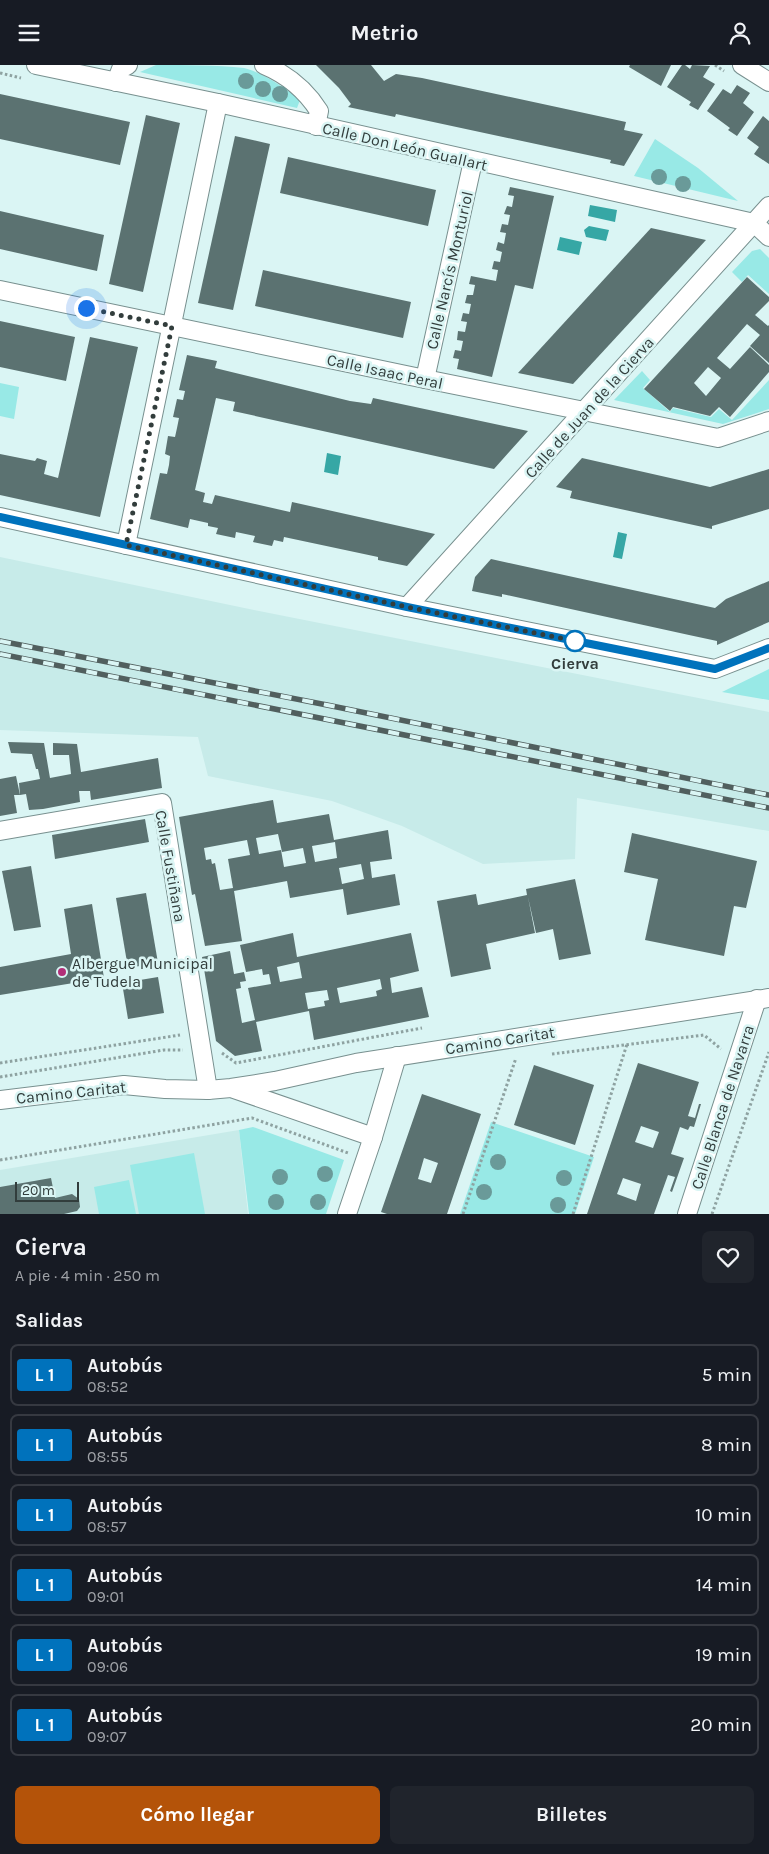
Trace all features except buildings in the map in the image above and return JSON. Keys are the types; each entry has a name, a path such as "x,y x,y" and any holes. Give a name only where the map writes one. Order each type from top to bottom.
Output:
{"street":[{"path":"116,82 121,69 128,65"},
{"path":"264,65 287,76 311,98 319,111 316,126"},
{"path":"742,65 769,82"},
{"name":"Calle Don León Guallart","path":"32,72 116,82 218,103 754,223"},
{"path":"126,545 218,103"},
{"name":"Calle Narcís Monturiol","path":"425,379 474,161"},
{"name":"Calle de Juan de la Cierva","path":"407,607 769,206"},
{"path":"754,223 769,237"},
{"name":"Calle Isaac Peral","path":"0,290 718,438 769,421"},
{"path":"0,517 407,607 715,669 769,648"},
{"name":"Calle Fustiñana","path":"0,831 162,803 208,1090"},
{"name":"Camino Caritat","path":"0,1100 124,1085 165,1089 208,1090 231,1088 397,1056 763,999"},
{"name":"Calle Blanca de Navarra","path":"687,1214 763,999"},
{"path":"347,1214 373,1137 397,1056"},
{"name":"Camino Caritat","path":"231,1088 373,1137"}],"path":[{"path":"0,73 32,72"},
{"path":"0,1063 182,1034"},
{"path":"550,1054 704,1035 721,1049 719,1056"},
{"path":"573,1214 627,1044"},
{"name":"Camino Caritat","path":"0,1077 164,1051 181,1050 202,1054"},
{"path":"712,1214 769,1052"},
{"path":"507,1060 524,1057"},
{"path":"464,1214 516,1059"},
{"path":"0,1160 252,1118 350,1154"}],"shaded area":[{"path":"156,65 244,68 274,81 300,100 297,108 140,72"},
{"path":"655,139 698,168 738,201 634,176"},
{"path":"590,205 617,210 615,222 588,216"},
{"path":"589,226 609,230 606,241 586,237 584,230"},
{"path":"560,237 582,242 579,255 557,250"},
{"path":"760,249 769,258 769,294 748,275 742,282 732,272 752,251"},
{"path":"642,371 650,380 643,388 670,412 673,408 711,417 719,409 732,420 769,380 769,409 723,424 614,400"},
{"path":"0,383 19,387 14,419 0,416"},
{"path":"327,453 341,456 338,475 324,472"},
{"path":"618,532 627,534 622,559 613,557"},
{"path":"0,557 254,610 769,712 769,831 577,798 575,859 483,864 402,826 332,801 208,776 198,737 0,730"},
{"path":"769,669 769,700 722,692"},
{"path":"491,1122 594,1157 575,1214 460,1214"},
{"path":"253,1127 344,1160 326,1214 249,1214 239,1130"},
{"path":"239,1130 248,1214 0,1214 0,1170"},
{"path":"194,1153 205,1214 139,1214 130,1165"},
{"path":"129,1180 136,1214 99,1214 94,1187"}],"railway":[{"path":"0,641 769,795"},
{"path":"0,654 769,808"}],"bus line":[{"path":"0,517 407,607 715,669 769,648"}],"place":[{"name":"Cierva","path":"575,641"},
{"name":"Albergue Municipal de Tudela","path":"62,972"}],"route":[{"path":"86,308 172,326 126,545 407,607 580,642 575,641"}]}
